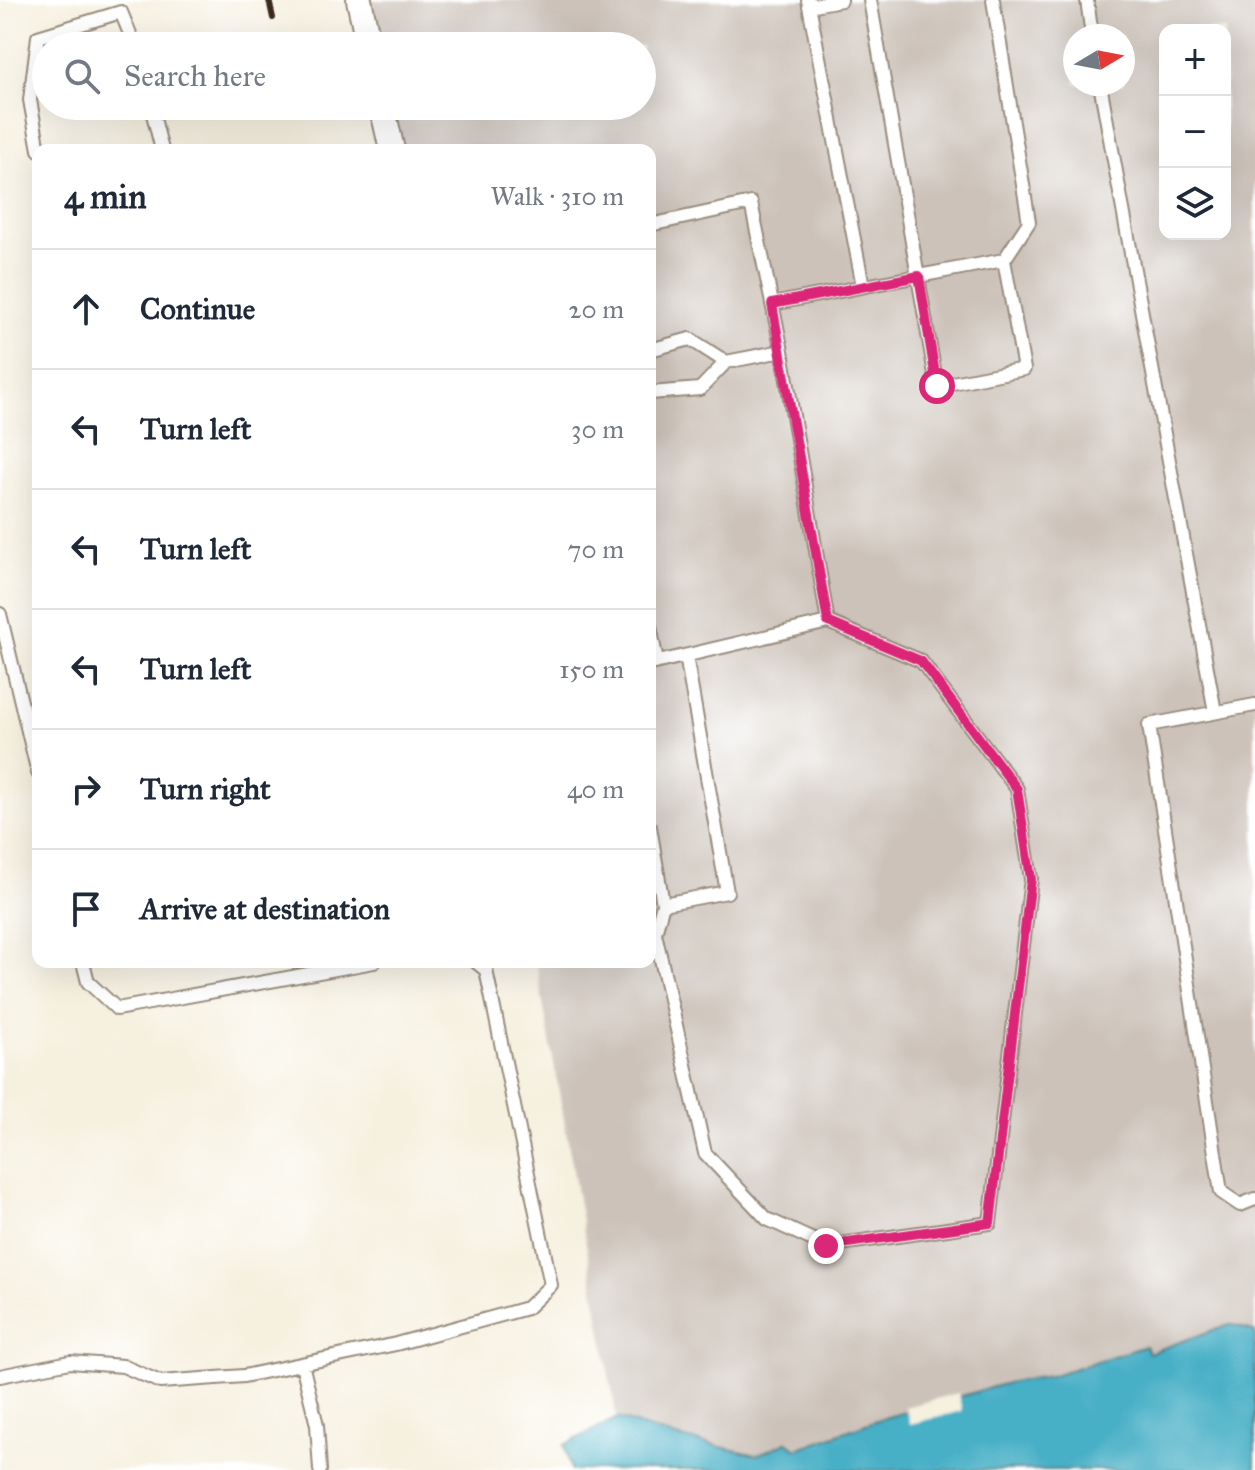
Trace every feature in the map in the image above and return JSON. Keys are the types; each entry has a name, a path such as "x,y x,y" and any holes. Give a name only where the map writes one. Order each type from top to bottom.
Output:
{"street":[{"path":"359,0 366,32"},
{"path":"385,120 391,144"}],"lane":[{"path":"841,0 808,3 863,286"},
{"path":"870,0 937,386 1024,369 1004,260 1029,222 993,0"},
{"path":"1087,0 1090,24"},
{"path":"51,32 120,6 130,32"},
{"path":"32,84 32,111"},
{"path":"1102,96 1215,712"},
{"path":"34,120 38,144"},
{"path":"154,120 160,144"},
{"path":"656,224 751,203 782,351 828,622"},
{"path":"772,304 1004,260"},
{"path":"656,348 690,339 726,362"},
{"path":"656,393 700,389 726,362 782,351"},
{"path":"0,614 32,748"},
{"path":"656,663 828,622 921,661 1017,789 1031,879 990,1223 826,1246 767,1219 705,1153 656,937"},
{"path":"663,904 727,892 686,656"},
{"path":"1255,705 1149,725 1221,1192 1240,1205 1255,1199"},
{"path":"656,863 663,904 656,929"},
{"path":"84,968 88,982 117,1009 341,968"},
{"path":"0,1376 70,1362 123,1366 160,1382 244,1376 396,1344 527,1308 551,1285 484,968"},
{"path":"302,1364 317,1425 320,1470"}],"shaded area":[{"path":"365,0 1255,0 1255,1332 1230,1324 1149,1353 1145,1346 1050,1376 1011,1382 877,1420 797,1449 787,1442 757,1455 672,1436 617,1418 537,968 656,968 656,144 390,144 386,120 656,120 656,32 371,32"}],"water":[{"path":"1230,1324 1255,1332 1255,1470 571,1470 564,1445 617,1418 672,1436 757,1455 787,1442 797,1449 877,1420 1011,1382 1050,1376 1145,1346 1149,1353"}],"pier":[{"path":"958,1393 962,1411 910,1424 905,1407"}],"railway":[{"path":"269,0 273,18"}],"route":[{"path":"826,1246 990,1223 1031,879 1017,789 921,661 828,622 772,304 919,276 937,386"}]}
